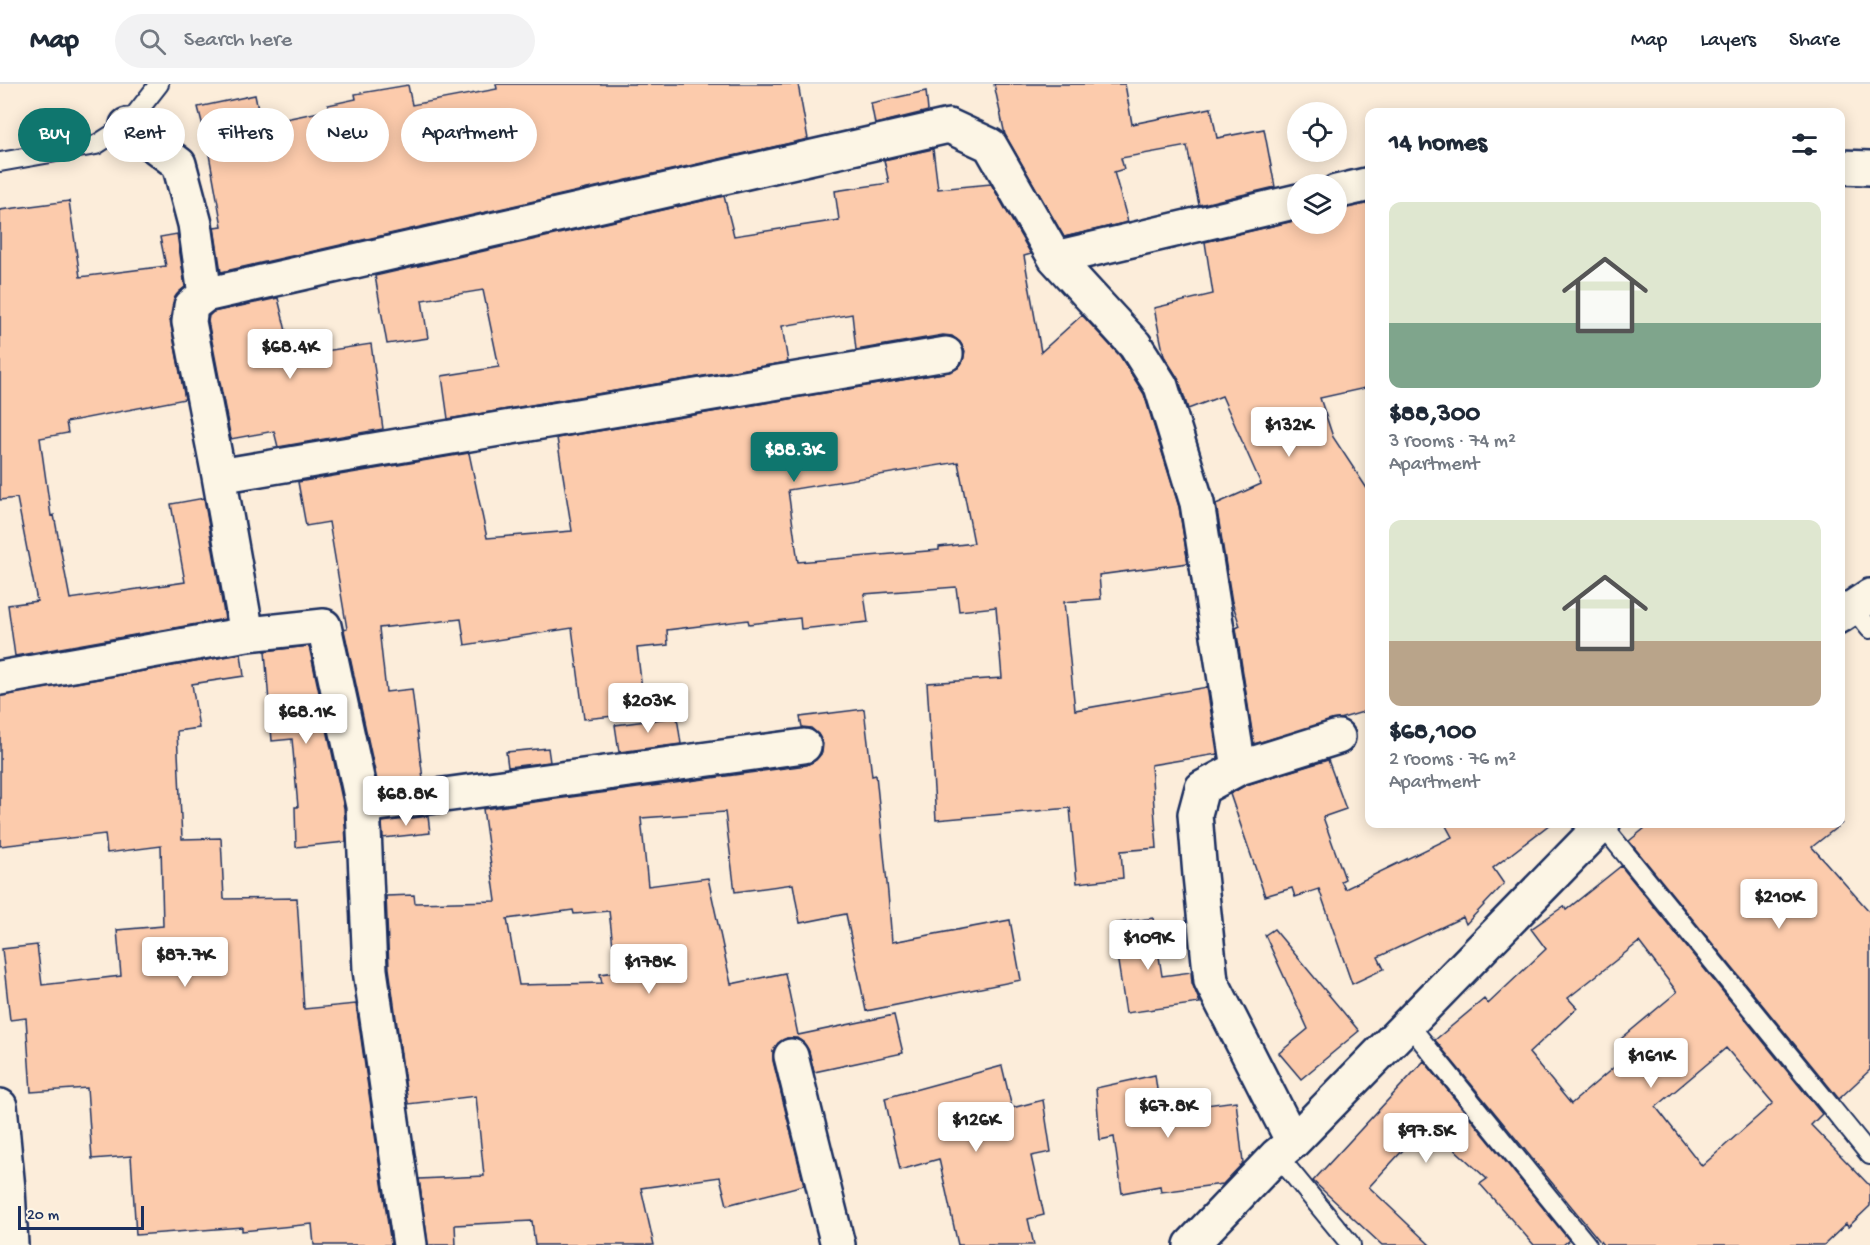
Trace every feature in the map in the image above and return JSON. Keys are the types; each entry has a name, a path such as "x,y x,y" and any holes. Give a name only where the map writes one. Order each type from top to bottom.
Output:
{"street":[{"path":"247,634 189,322 191,306 205,295 949,126 990,145 1055,258 1135,345 1161,386 1197,503 1239,768"},
{"path":"176,162 179,164 195,224 205,295"},
{"path":"1845,167 1870,168"},
{"path":"1347,189 1365,185"},
{"path":"1055,258 1287,204"},
{"path":"219,476 946,354"},
{"path":"0,678 247,634 324,626 363,806 370,970 410,1245"},
{"path":"1285,1148 1211,981 1196,814 1202,788 1239,768 1338,737"},
{"path":"363,806 804,746"},
{"path":"1191,1245 1409,1025 1599,828"},
{"path":"791,1056 838,1245"},
{"path":"0,1106 11,1245"}],"lane":[{"path":"141,108 159,84"},
{"path":"0,162 96,145 103,141"},
{"path":"1606,828 1870,1155"},
{"path":"1409,1025 1587,1245"},
{"path":"1285,1148 1351,1245"}],"building":[{"path":"496,84 798,84 808,139 221,272 214,227 222,226 210,162 294,162 294,117 306,115 306,162 389,162 389,108 329,108 328,105 356,99 355,94 408,85 412,105 497,89"},
{"path":"994,84 1125,84 1132,124 1211,108 1217,138 1264,129 1275,187 1199,205 1187,146 1121,158 1124,169 1114,172 1128,222 1064,237 1005,135"},
{"path":"926,91 928,111 875,124 871,103"},
{"path":"255,95 258,108 198,107"},
{"path":"933,149 938,189 991,184 1031,254 1024,256 1041,352 1082,315 1120,356 1144,394 1179,507 1188,563 1099,575 1101,599 1064,602 1075,710 1207,687 1218,758 1217,754 1151,765 1157,848 1121,851 1123,878 1077,883 1070,808 936,820 927,683 1002,678 996,607 959,611 956,587 864,594 868,622 801,629 800,618 749,624 748,620 667,630 668,645 637,648 645,713 584,719 572,628 465,645 461,619 379,628 386,692 412,689 423,779 378,785 344,630 347,629 329,522 306,526 298,482 469,453 487,538 572,531 557,438 949,372 958,368 963,361 965,351 960,342 952,336 943,335 856,350 852,314 782,326 788,362 448,419 442,376 499,367 483,290 422,300 428,338 387,344 375,276 724,196 734,236 839,220 835,191 889,183 884,160","holes":["958,462 974,543 939,547 939,550 798,562 788,490"]},
{"path":"69,201 80,277 166,266 160,237 177,234 185,287 173,303 170,320 185,399 66,422 68,433 40,438 51,516 54,515 70,599 185,582 171,504 204,498 225,619 15,656 8,605 37,601 17,498 0,500 0,210"},
{"path":"1365,204 1365,388 1320,398 1333,437 1365,485 1365,711 1254,744 1236,628 1240,626 1232,602 1216,504 1261,484 1222,396 1188,409 1179,380 1164,356 1154,308 1213,294 1205,242 1287,223 1287,234 1347,234 1347,208"},
{"path":"278,298 292,356 371,344 383,429 278,447 274,431 231,439 208,321 209,316 213,312"},
{"path":"309,646 344,808 346,842 296,847 295,807 298,807 292,739 272,741 265,651"},
{"path":"241,654 244,676 192,684 199,728 177,731 182,839 221,838 224,899 297,898 304,1009 356,1004 391,1245 314,1245 312,1224 242,1231 242,1227 136,1235 131,1156 92,1159 87,1088 31,1092 26,1018 10,1020 2,949 37,945 42,985 121,976 117,930 163,926 161,846 107,853 105,834 0,846 0,696"},
{"path":"864,709 872,776 876,775 892,942 1010,920 1021,980 866,1011 846,914 800,923 793,884 735,892 725,812 641,818 648,886 708,878 731,984 785,973 798,1035 894,1015 903,1053 814,1072 809,1051 804,1043 797,1038 787,1038 778,1043 773,1051 773,1061 804,1185 727,1205 720,1177 641,1188 654,1245 535,1245 532,1221 455,1225 456,1245 428,1245 419,1179 484,1176 476,1096 408,1104 389,968 386,896 414,895 415,903 496,901 483,809 807,765 822,753 823,744 818,734 811,728 802,727 800,717","holes":["573,910 574,914 609,911 616,972 600,974 602,983 519,985 507,919"]},
{"path":"677,717 681,744 619,752 615,725"},
{"path":"548,748 550,762 508,767 506,752"},
{"path":"1328,760 1346,809 1323,817 1345,879 1341,881 1345,889 1452,837 1447,828 1545,828 1493,868 1504,884 1466,924 1463,917 1378,957 1384,969 1352,984 1319,889 1295,897 1292,888 1265,896 1230,794 1246,785"},
{"path":"428,816 430,833 383,838 382,822"},
{"path":"1645,828 1836,828 1812,847 1870,912 1870,1070 1839,1099 1629,841"},
{"path":"1621,866 1822,1114 1811,1125 1870,1186 1870,1206 1824,1245 1603,1245 1435,1040 1484,999 1488,1004 1546,949 1531,929 1564,906 1566,910","holes":["1639,942 1677,992 1616,1043 1627,1056 1571,1104 1529,1053 1577,1008 1568,998","1726,1048 1773,1103 1702,1166 1656,1107"]},
{"path":"1153,918 1162,976 1191,972 1192,983 1200,1003 1126,1013 1112,924"},
{"path":"1274,929 1359,1031 1301,1079 1279,1053 1308,1029 1265,935"},
{"path":"1424,1061 1569,1240 1563,1245 1534,1245 1480,1184 1487,1179 1427,1124 1369,1187 1430,1245 1382,1245 1313,1181"},
{"path":"1002,1066 1012,1108 1043,1100 1051,1152 1031,1156 1044,1215 1028,1219 1034,1245 958,1245 939,1159 900,1170 885,1098"},
{"path":"1155,1075 1160,1111 1236,1101 1243,1163 1223,1184 1161,1192 1160,1186 1122,1193 1114,1137 1100,1140 1096,1088"}]}
